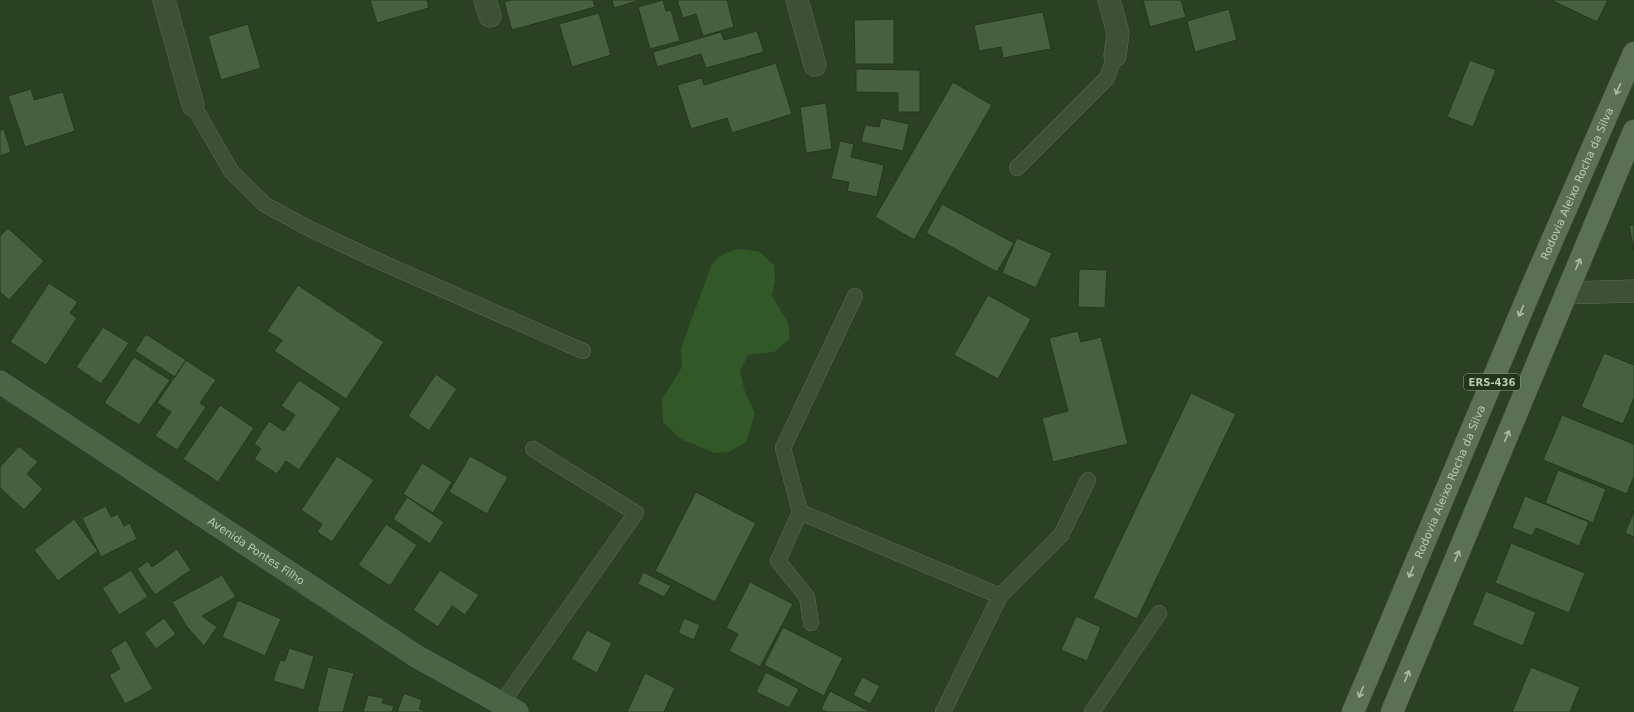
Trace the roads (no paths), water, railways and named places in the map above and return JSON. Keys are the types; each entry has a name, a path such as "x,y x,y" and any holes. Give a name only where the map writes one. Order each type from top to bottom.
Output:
{"main road":[{"name":"Rodovia Aleixo Rocha da Silva","path":"1353,712 1533,284 1634,53"},
{"name":"ERS-436","path":"1392,712 1634,131"},
{"path":"1533,284 1566,293"}],"street":[{"path":"164,0 193,105"},
{"path":"797,0 815,65"},
{"path":"1109,0 1118,33 1115,56"},
{"path":"1566,293 1634,291"},
{"name":"Avenida Pontes Filho","path":"0,382 416,656 509,708"}],"lane":[{"path":"1017,168 1107,78 1115,56"},
{"path":"193,105 231,171 264,204 306,227 376,260 583,351"},
{"path":"811,623 807,597 778,561 800,512 783,448 855,296"},
{"path":"509,708 636,513 533,449"},
{"path":"943,712 1000,596 1061,535 1088,480"},
{"path":"800,512 1000,596"},
{"path":"1092,712 1159,613"}]}
